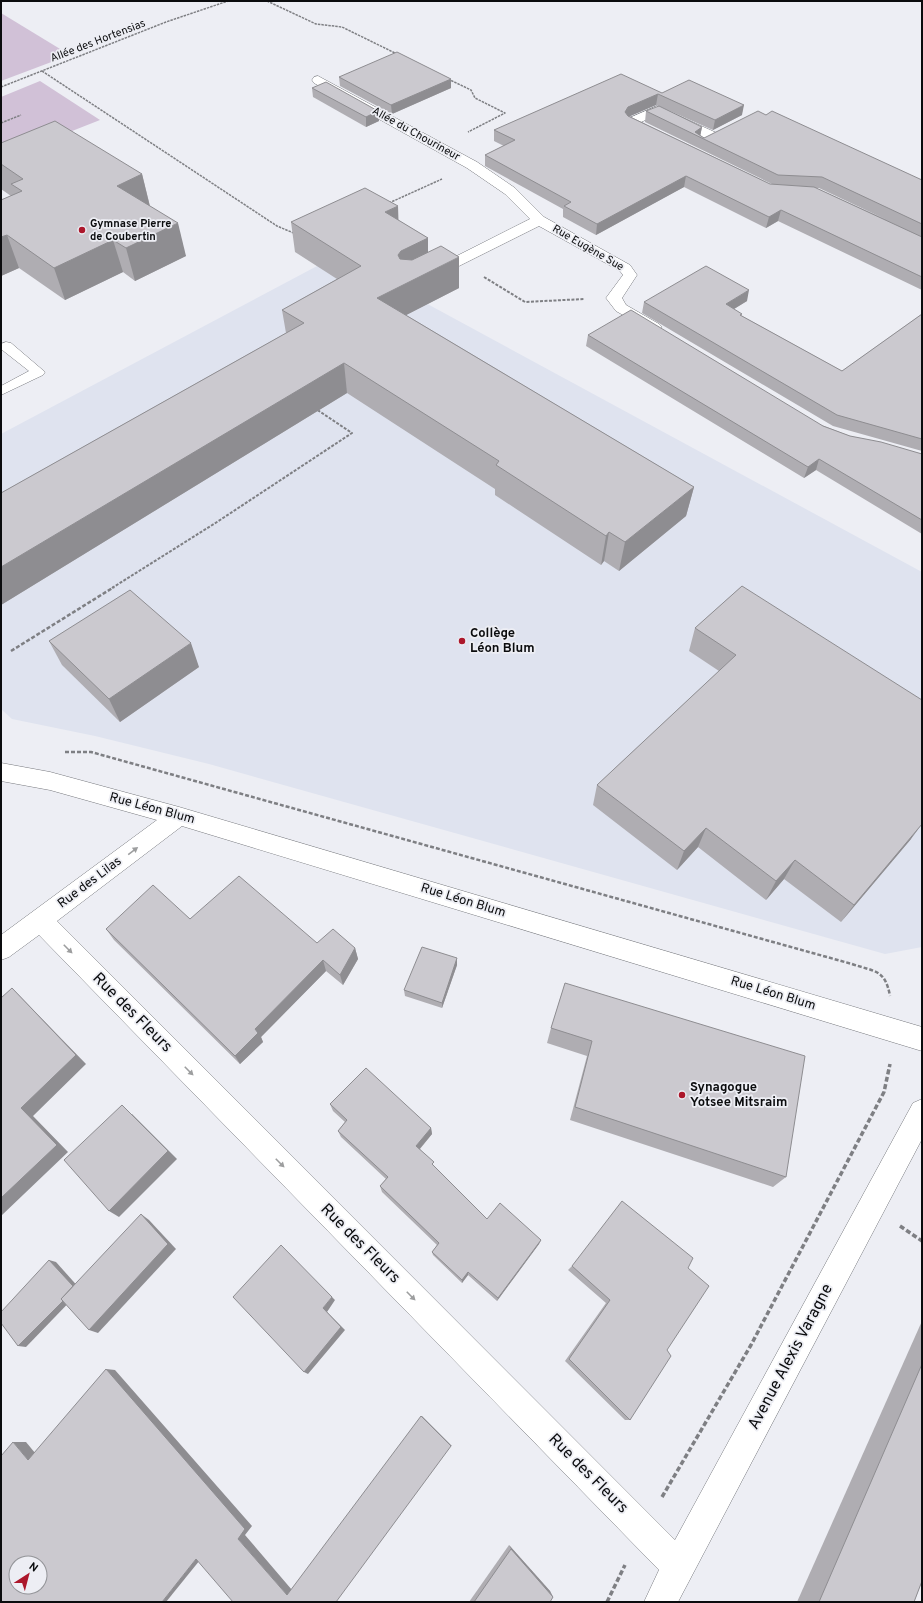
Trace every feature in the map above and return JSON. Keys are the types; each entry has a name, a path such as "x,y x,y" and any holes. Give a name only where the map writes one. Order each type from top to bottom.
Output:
{"street":[{"name":"Allée du Chourineur","path":"318,80 472,165"},
{"path":"666,140 631,122 656,110 714,137"},
{"path":"701,144 728,130"},
{"name":"Rue Eugène Sue","path":"472,165 510,191 540,220 625,268 630,275 627,281 617,290 614,298 621,308 669,337"},
{"path":"422,279 540,220"},
{"name":"Rue Léon Blum","path":"1,772 50,781 179,816 922,1039"},
{"name":"Rue des Lilas","path":"1,950 179,816"},
{"name":"Rue des Fleurs","path":"41,921 679,1567"},
{"name":"Avenue Alexis Varagne","path":"660,1602 922,1112"}],"lane":[{"path":"1,391 38,372 6,346"}],"path":[{"name":"Allée des Hortensias","path":"1,87 200,10 228,1"},
{"path":"267,1 316,24 342,27 399,55"},
{"path":"42,71 270,222 299,235"},
{"path":"439,147 505,113 475,98 471,90 442,76"},
{"path":"1,123 21,115"},
{"path":"389,203 472,165"},
{"path":"11,651 217,522 352,433 313,407"},
{"path":"62,752 91,752 880,974 887,981 896,1031 884,1092 751,1345 643,1530 606,1602"}],"shaded area":[{"path":"1,13 70,55 1,81"},
{"path":"40,81 100,120 1,159 1,97"},
{"name":"Collège Léon Blum","path":"319,265 409,294 922,572 922,947 885,954 209,764 95,736 12,719 1,709 1,434"}],"building":[{"path":"397,52 451,79 391,105 339,77"},
{"path":"621,74 662,93 689,80 744,105 715,120 658,94 628,107 625,112 628,116 770,184 814,187 922,237 922,277 781,210 769,217 686,176 597,224 564,206 571,202 485,155 515,140 494,130"},
{"path":"326,82 378,111 366,117 312,88"},
{"path":"659,106 702,127 695,132 704,138 758,111 766,115 772,111 922,180 922,224 822,177 778,175 646,111"},
{"name":"Gymnase Pierre de Coubertin","path":"55,121 142,174 117,186 178,223 126,248 113,240 54,268 7,235 1,237 1,200 22,191 11,184 23,179 1,164 1,143"},
{"path":"365,188 398,206 385,212 428,238 401,251 398,255 400,259 412,260 441,246 459,257 377,298 694,487 625,542 609,532 606,536 496,465 499,461 344,363 1,567 1,493 304,323 282,310 361,266 291,222"},
{"path":"706,266 749,290 726,304 742,314 740,315 842,371 922,314 922,439 837,415 644,302"},
{"path":"631,310 823,426 850,436 881,442 922,454 922,520 819,459 808,467 588,335"},
{"path":"742,586 922,700 922,824 854,905 795,860 776,881 706,828 684,851 597,785 736,655 695,628"},
{"path":"130,590 191,643 109,699 49,641"},
{"path":"239,876 317,943 333,929 355,948 340,975 323,960 255,1029 258,1033 235,1056 106,929 153,885 190,919"},
{"path":"422,947 457,958 442,1003 404,990"},
{"name":"Synagogue Yotsee Mitsraim","path":"565,983 805,1056 786,1177 575,1107 592,1041 551,1028"},
{"path":"12,988 76,1055 21,1108 57,1145 1,1198 1,998"},
{"path":"366,1068 431,1128 416,1146 434,1162 432,1164 487,1219 500,1203 541,1240 498,1298 468,1272 462,1280 432,1252 439,1243 380,1186 388,1177 338,1131 347,1120 330,1104"},
{"path":"122,1105 168,1151 109,1211 64,1160"},
{"path":"622,1201 693,1258 688,1268 709,1286 667,1350 671,1356 630,1420 569,1359 610,1300 572,1266"},
{"path":"141,1214 168,1244 89,1330 61,1299"},
{"path":"281,1245 332,1297 323,1308 341,1327 304,1372 233,1297"},
{"path":"49,1260 73,1286 61,1299 63,1301 18,1346 1,1323 1,1312"},
{"path":"922,1364 922,1581 914,1602 819,1602"},
{"path":"106,1369 245,1529 238,1539 287,1595 421,1416 451,1446 336,1602 233,1602 196,1559 162,1602 1,1602 1,1456 13,1442 28,1460"},
{"path":"511,1549 553,1597 550,1602 474,1602"}],"place":[{"name":"Gymnase Pierre de Coubertin","path":"82,230"},
{"name":"Collège Léon Blum","path":"462,641"},
{"name":"Synagogue Yotsee Mitsraim","path":"682,1095"}]}
